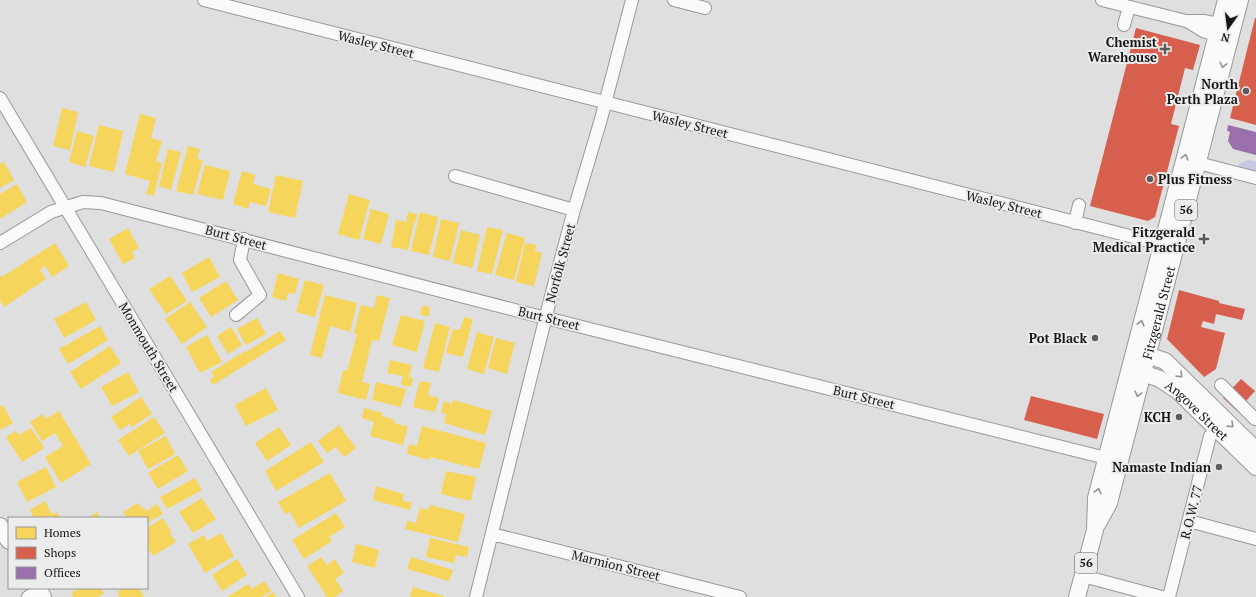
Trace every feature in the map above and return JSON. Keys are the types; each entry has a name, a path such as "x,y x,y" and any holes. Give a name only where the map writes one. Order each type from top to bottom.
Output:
{"main road":[{"name":"Fitzgerald Street","path":"1169,246 1198,163 1225,32 1226,0"},
{"name":"Fitzgerald Street","path":"1095,530 1096,498 1106,458 1136,371 1225,32 1240,0"},
{"name":"Angove Street","path":"1141,353 1165,361 1256,450"},
{"name":"Fitzgerald Street","path":"1077,597 1095,530 1109,502 1136,371"},
{"name":"Angove Street","path":"1136,371 1165,381 1178,391 1256,467"},
{"path":"0,526 8,539"}],"street":[{"name":"Wasley Street","path":"204,0 1169,246"},
{"name":"Norfolk Street","path":"476,597 574,210 606,103 632,0"},
{"path":"674,0 705,8"},
{"path":"1102,0 1132,5 1186,21 1203,31 1225,32"},
{"path":"1124,25 1132,5"},
{"name":"Monmouth Street","path":"0,98 298,597"},
{"path":"1198,163 1256,178"},
{"path":"455,176 574,210"},
{"name":"Burt Street","path":"0,243 51,212 83,202 101,203 546,318 1106,458"},
{"path":"1075,222 1079,205"},
{"path":"236,315 260,295 240,260 244,239"},
{"path":"1221,385 1255,419"},
{"name":"R.O.W. 77","path":"1169,597 1210,436 1217,429"},
{"path":"1189,521 1256,539"},
{"name":"Marmion Street","path":"492,534 740,597"},
{"path":"1083,576 1162,597"}],"shaded area":[{"path":"1248,160 1256,161 1256,172 1238,168 1239,164"}],"building: Homes":[{"path":"62,108 78,112 70,150 53,146"},
{"path":"140,114 156,118 151,138 162,141 156,161 162,163 154,196 146,194 150,181 125,174"},
{"path":"99,125 123,131 114,172 89,166"},
{"path":"77,131 94,136 85,167 69,162"},
{"path":"188,146 200,149 197,159 203,160 193,195 176,191"},
{"path":"168,149 181,152 171,190 159,186"},
{"path":"4,162 14,180 0,188 0,164"},
{"path":"205,165 230,171 223,200 197,194"},
{"path":"242,171 255,175 253,184 271,189 266,206 250,202 248,209 233,204"},
{"path":"276,175 303,181 295,218 268,212"},
{"path":"17,184 27,202 0,219 0,194"},
{"path":"349,194 370,200 359,240 338,234"},
{"path":"371,209 389,214 381,244 363,239"},
{"path":"408,212 417,214 415,223 406,221"},
{"path":"420,212 438,217 429,255 411,251"},
{"path":"441,219 459,223 450,261 433,257"},
{"path":"396,220 414,223 408,250 391,247"},
{"path":"487,227 503,230 492,274 477,271"},
{"path":"128,228 139,248 132,252 135,258 123,264 109,239"},
{"path":"461,230 480,235 472,268 453,263"},
{"path":"507,233 525,238 514,280 495,275"},
{"path":"55,243 69,266 52,277 45,266 40,270 46,279 4,307 0,301 0,275 2,277"},
{"path":"525,243 536,245 535,251 542,253 534,286 516,282"},
{"path":"209,257 220,277 192,292 182,273"},
{"path":"278,273 299,279 295,294 288,293 286,301 272,297"},
{"path":"170,276 187,301 166,314 149,289"},
{"path":"305,280 324,285 315,317 296,312"},
{"path":"226,281 238,300 211,317 199,298"},
{"path":"325,295 357,303 350,332 330,326 322,358 310,355"},
{"path":"377,295 390,298 379,341 372,340 362,382 370,384 366,400 338,393 343,370 347,371 357,334 354,333 361,305 374,308"},
{"path":"86,302 96,320 64,338 54,319"},
{"path":"190,302 207,327 182,344 165,319"},
{"path":"422,306 430,307 429,316 420,315"},
{"path":"401,315 425,321 417,352 392,345"},
{"path":"464,317 473,319 463,357 446,353 453,329 460,330"},
{"path":"257,318 266,334 246,345 237,329"},
{"path":"435,323 450,327 439,372 423,368"},
{"path":"100,326 108,340 68,364 59,349"},
{"path":"231,327 242,345 228,354 217,336"},
{"path":"280,331 286,340 213,385 210,379 214,377 211,372"},
{"path":"477,332 494,337 484,374 467,369"},
{"path":"207,335 222,362 200,373 186,347"},
{"path":"496,338 515,343 507,374 488,368"},
{"path":"110,346 121,363 81,389 70,372"},
{"path":"390,360 412,365 409,377 413,378 411,387 401,385 403,376 387,373"},
{"path":"128,372 139,392 112,406 101,387"},
{"path":"420,381 431,383 428,395 439,398 435,412 413,407"},
{"path":"376,382 406,389 401,407 372,400"},
{"path":"266,388 278,410 246,426 235,405"},
{"path":"141,397 152,414 132,427 130,424 120,430 111,417"},
{"path":"453,400 492,411 485,435 444,423 446,414 441,412 444,401 452,404"},
{"path":"3,405 13,423 0,430 0,407"},
{"path":"364,408 383,413 382,416 395,420 394,423 408,427 403,445 370,436 374,422 362,418"},
{"path":"59,411 91,464 61,483 45,457 63,446 55,433 42,441 30,422 43,414 46,419"},
{"path":"154,417 165,433 129,456 118,440"},
{"path":"339,425 356,448 344,457 336,447 327,453 318,441"},
{"path":"422,426 486,443 479,469 430,457 429,460 407,454 409,444 417,446"},
{"path":"279,427 291,445 267,461 255,443"},
{"path":"31,428 44,448 22,462 6,437 16,431 19,435"},
{"path":"166,436 175,454 148,469 138,451"},
{"path":"311,442 324,462 276,491 265,471"},
{"path":"178,455 188,471 158,489 148,473"},
{"path":"46,467 56,487 27,502 17,482"},
{"path":"446,471 476,477 471,501 441,494"},
{"path":"330,473 346,501 299,528 290,512 285,514 278,502"},
{"path":"195,478 202,490 167,509 160,497"},
{"path":"376,486 404,494 402,500 412,503 410,510 373,500"},
{"path":"202,498 216,519 193,533 179,512"},
{"path":"45,501 52,514 57,512 60,517 34,517 30,510"},
{"path":"138,503 142,509 144,507 146,511 157,504 163,514 148,522 148,517 126,517 123,512"},
{"path":"430,505 465,514 458,542 405,529 407,521 416,523 420,508 428,510"},
{"path":"97,512 100,517 90,517"},
{"path":"336,513 345,527 329,537 332,541 304,559 292,540"},
{"path":"163,518 172,533 170,534 176,542 153,556 148,548 148,527"},
{"path":"221,533 234,556 205,573 188,544 204,535 207,541"},
{"path":"430,538 469,547 467,557 456,555 454,563 426,557"},
{"path":"356,544 379,550 375,568 352,562"},
{"path":"321,557 327,565 335,559 344,573 335,579 343,591 335,597 327,597 307,566"},
{"path":"411,557 453,570 449,581 407,569"},
{"path":"237,559 247,575 222,591 212,575"},
{"path":"264,581 271,591 262,597 227,597 248,584 252,589"},
{"path":"413,587 444,596 444,597 410,597"},
{"path":"77,589 101,589 104,593 98,597 74,597 71,593"},
{"path":"122,589 140,589 144,597 120,597 117,592"},
{"path":"273,592 276,597 265,597"}],"building: Shops":[{"name":"North Perth Plaza","path":"1256,18 1256,125 1230,118"},
{"path":"1136,28 1200,45 1193,70 1185,68 1171,124 1179,126 1155,217 1148,221 1090,206"},
{"path":"1179,290 1219,301 1219,303 1245,309 1242,320 1216,314 1214,324 1203,321 1201,327 1225,333 1216,369 1204,377 1167,339"},
{"path":"1241,379 1255,391 1237,411 1223,398"},
{"path":"1031,396 1104,414 1097,439 1024,420"}],"building: Offices":[{"path":"1228,125 1256,132 1256,155 1233,149 1228,141 1230,132 1227,131"}],"place":[{"name":"Chemist Warehouse","path":"1165,49"},
{"name":"North Perth Plaza","path":"1246,91"},
{"name":"Plus Fitness","path":"1150,179"},
{"name":"Fitzgerald Medical Practice","path":"1204,239"},
{"name":"Pot Black","path":"1095,338"},
{"name":"KCH","path":"1179,417"},
{"name":"Namaste Indian","path":"1219,467"}]}
